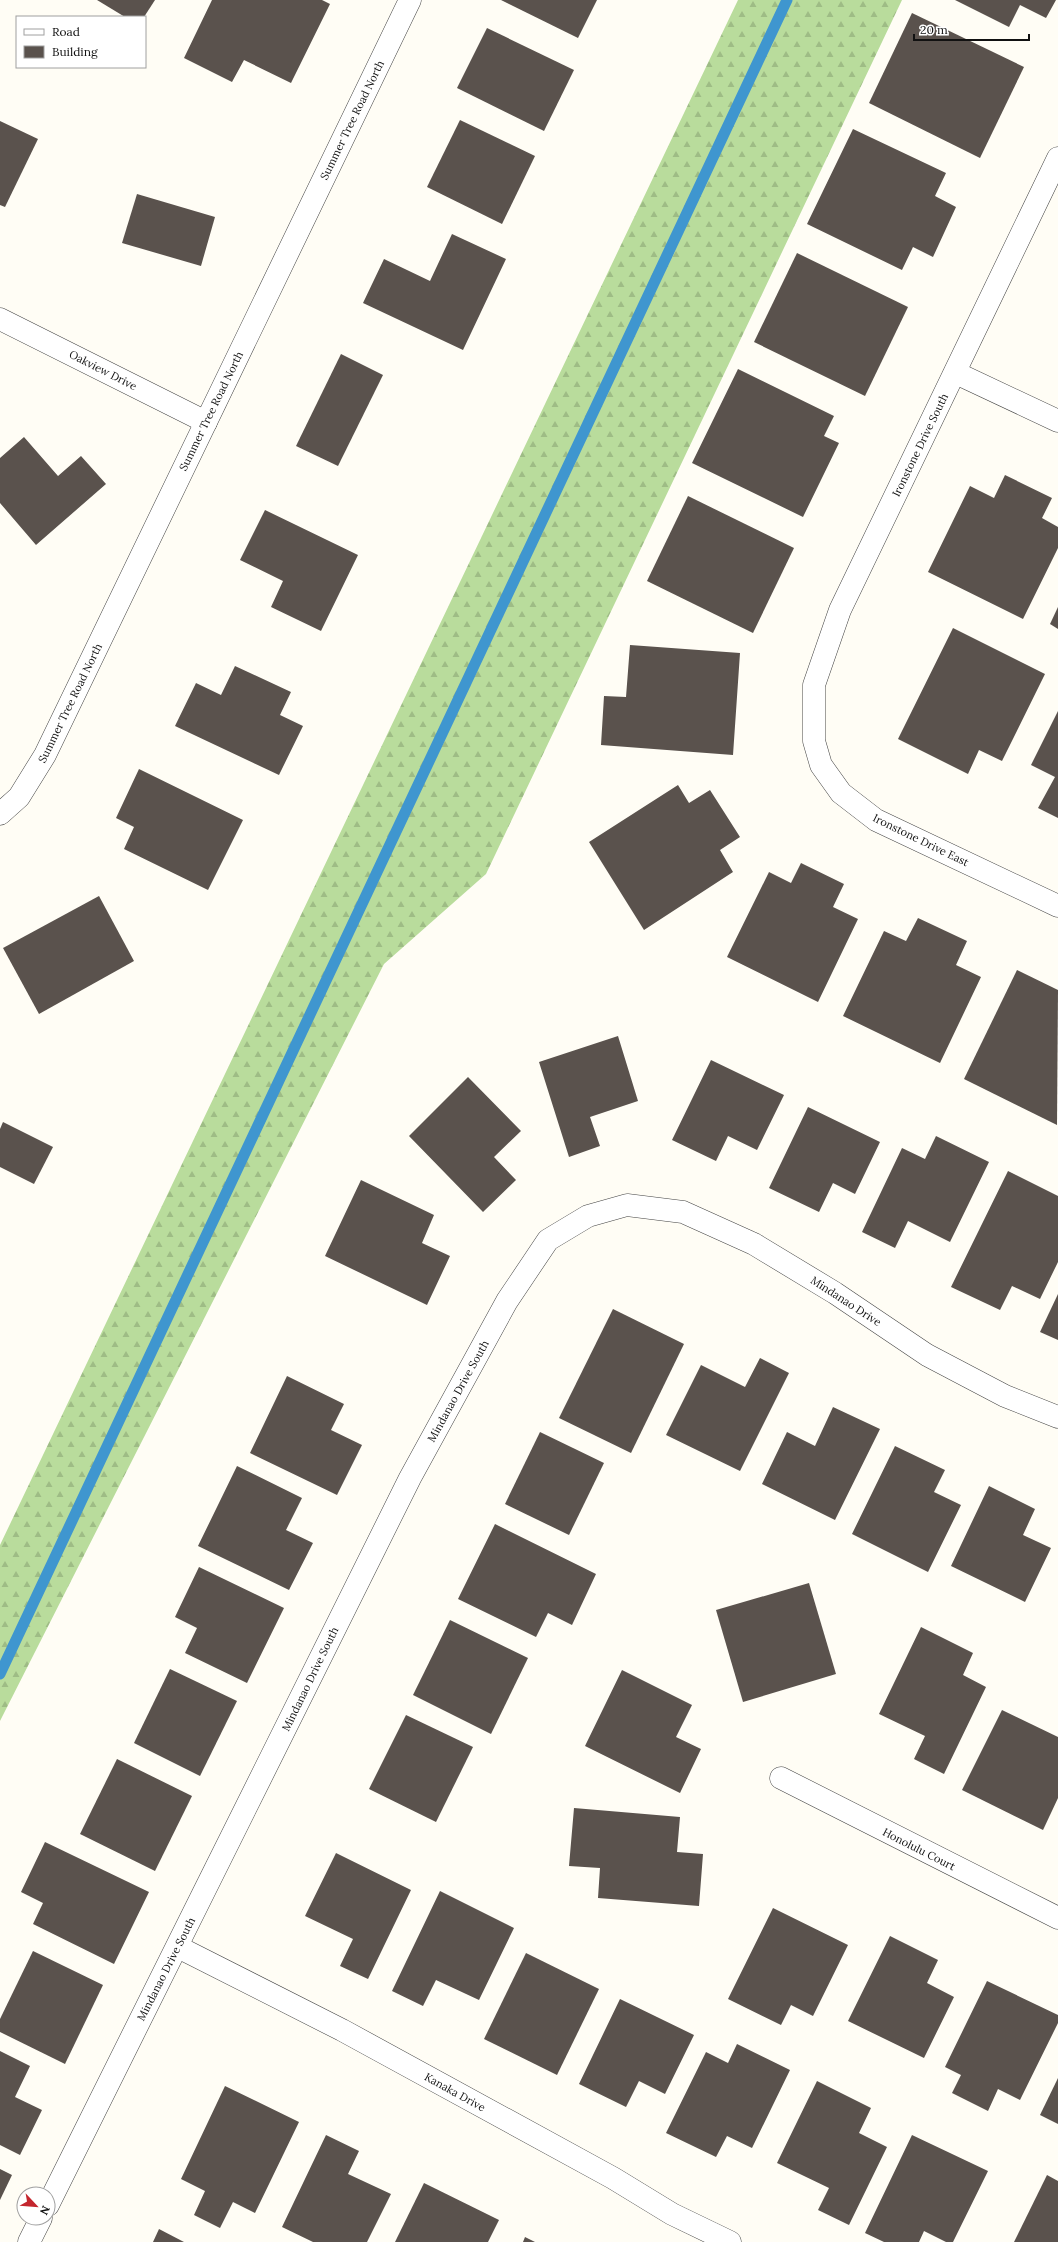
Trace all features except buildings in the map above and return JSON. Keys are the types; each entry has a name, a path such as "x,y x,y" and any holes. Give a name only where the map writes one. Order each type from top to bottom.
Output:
{"street":[{"name":"Summer Tree Road North","path":"0,814 19,796 45,755 410,0"},
{"name":"Ironstone Drive South","path":"814,741 814,685 840,610 1058,158"},
{"name":"Oakview Drive","path":"0,319 206,422"},
{"path":"956,372 1058,421"},
{"name":"Ironstone Drive East","path":"814,741 821,765 841,793 876,820 1058,906"},
{"name":"Mindanao Drive","path":"627,1205 683,1212 754,1244 835,1293 927,1355 1005,1396 1058,1417"},
{"name":"Mindanao Drive South","path":"56,2189 178,1947 410,1478 507,1300 548,1240 588,1216 627,1205"},
{"name":"Honolulu Court","path":"781,1778 1058,1918"},
{"name":"Kanaka Drive","path":"178,1947 342,2030 613,2178 672,2214 730,2242"},
{"path":"29,2242 37,2226"}],"green space":[{"path":"738,0 902,0 486,874 384,964 0,1721 0,1545"}],"waterway":[{"path":"0,1674 787,0"}]}
